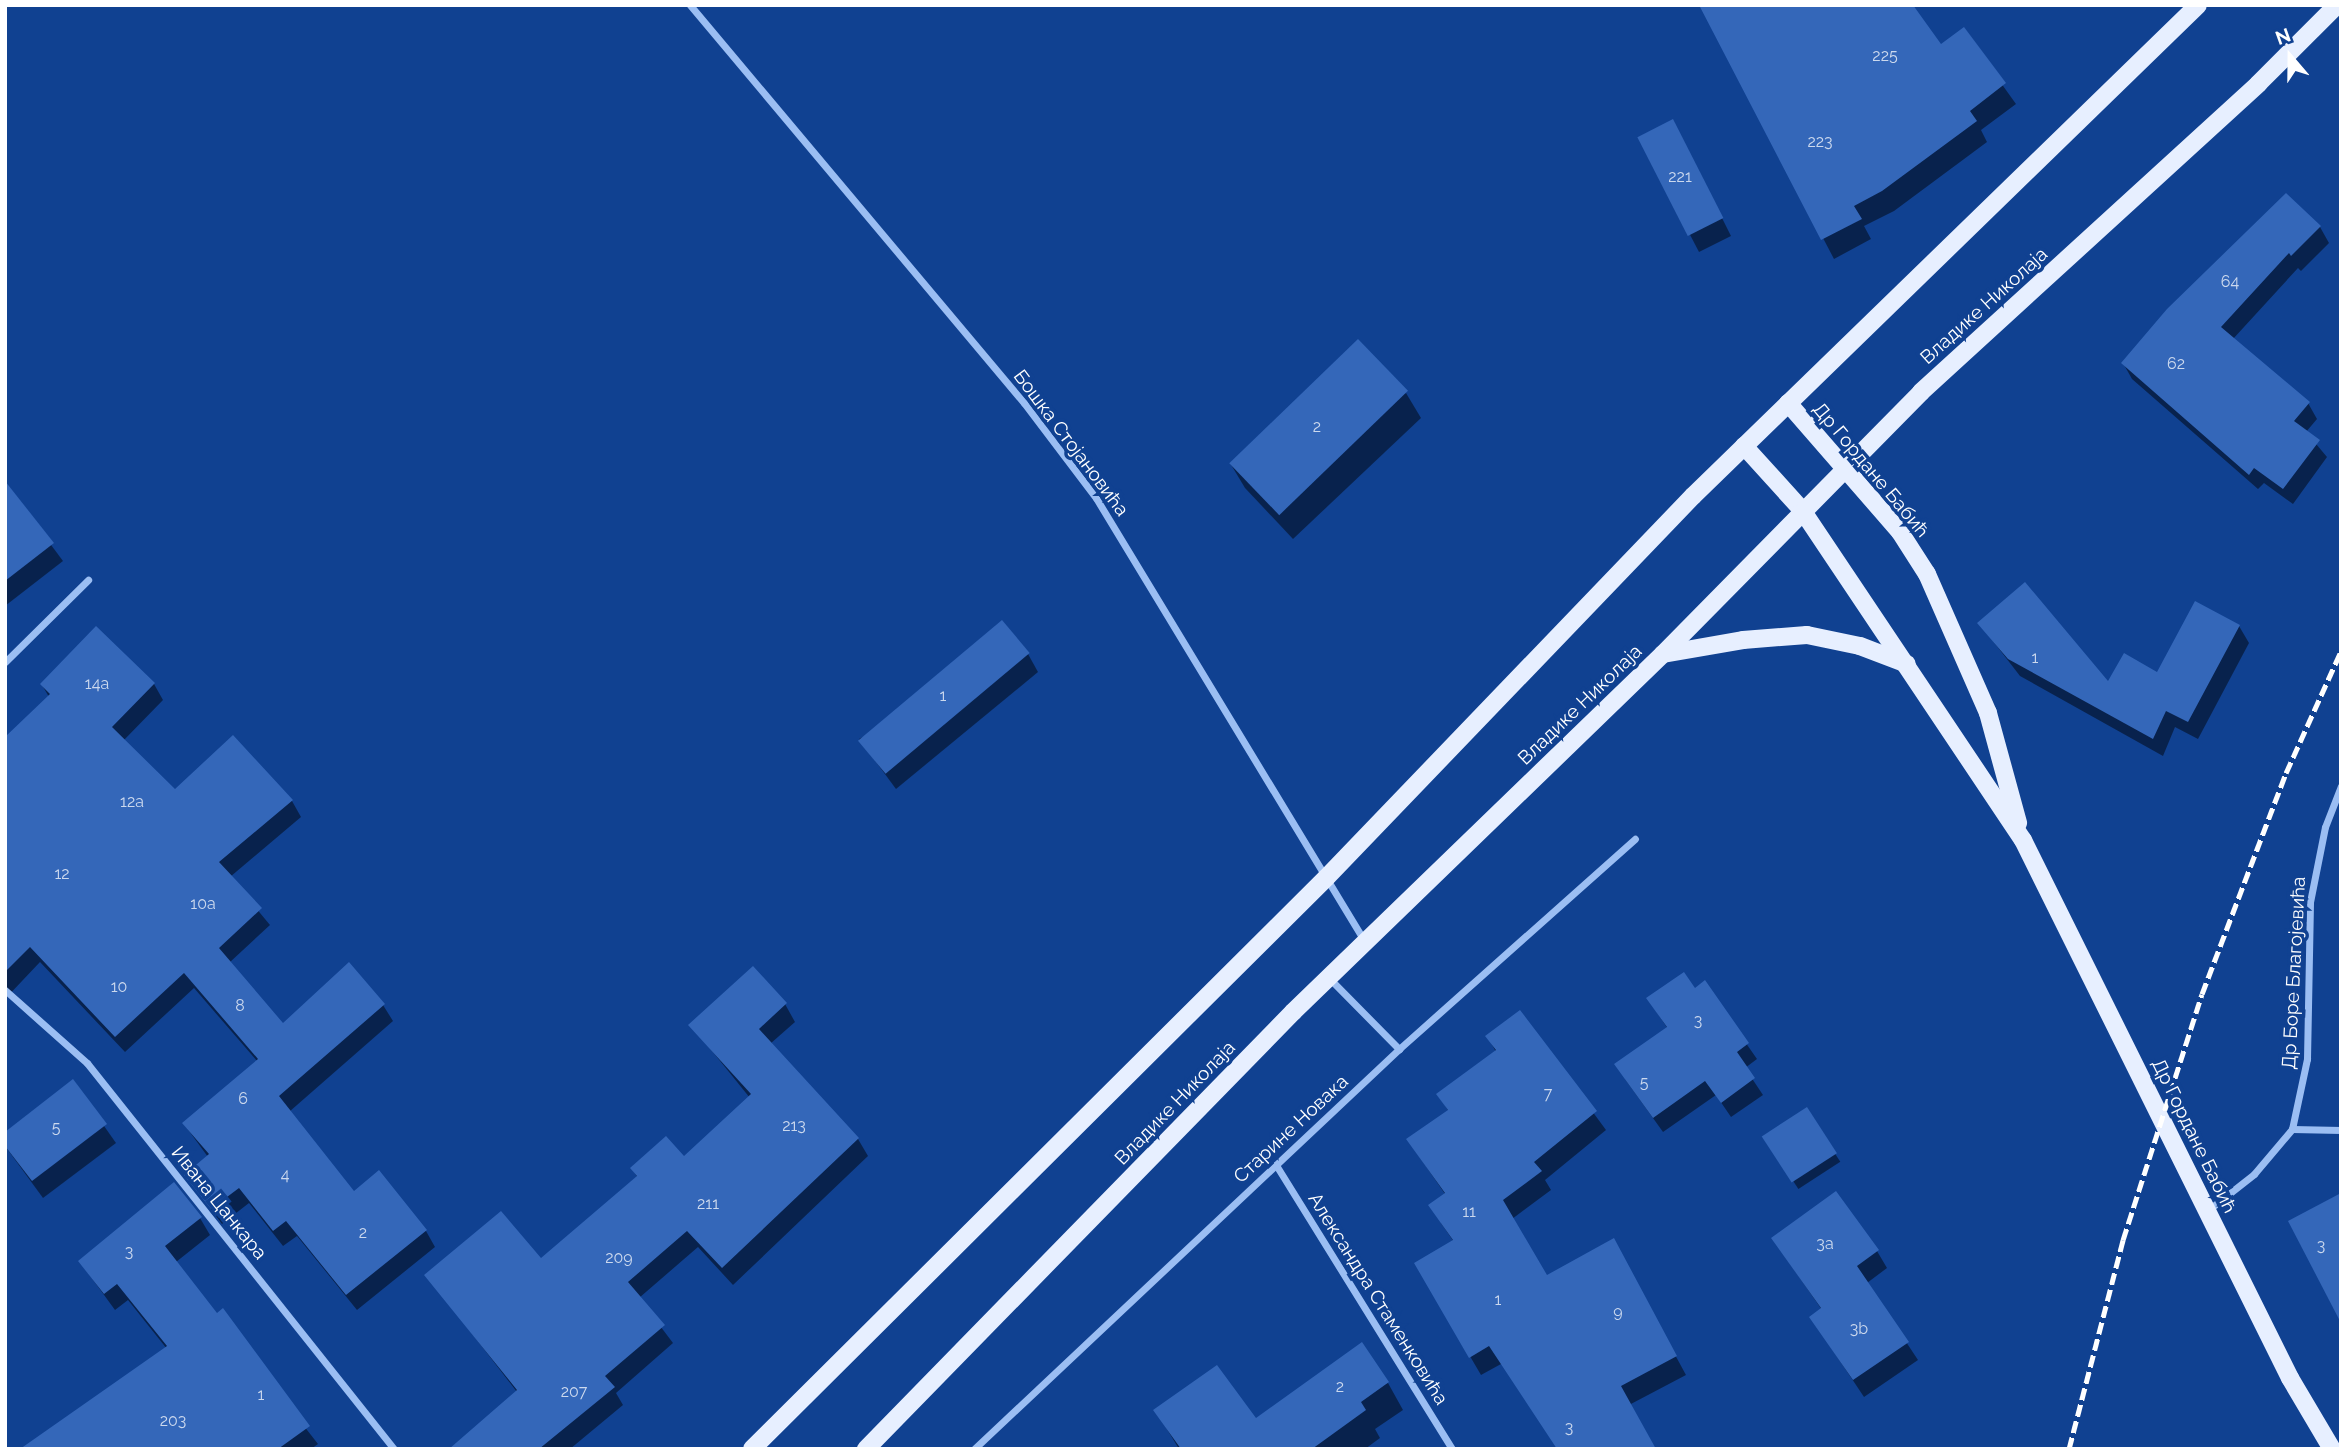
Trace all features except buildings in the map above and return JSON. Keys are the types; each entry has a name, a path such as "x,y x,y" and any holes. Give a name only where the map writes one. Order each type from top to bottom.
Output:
{"main road":[{"path":"752,1449 1326,878 1788,402 2198,5"},
{"name":"Владике Николаја","path":"866,1449 1328,978 1663,654 1845,467 2337,5"},
{"name":"Др Гордане Бабић","path":"1788,402 1900,532 1927,574 1988,713 2023,840"},
{"name":"Др Гордане Бабић","path":"1744,446 1802,510 2023,840 2290,1378 2332,1449"},
{"path":"1663,654 1743,640 1807,635 1860,646 1907,664"}],"street":[{"name":"Бошка Стојановића","path":"690,5 1024,403 1096,498 1365,943"},
{"path":"5,662 88,580"},
{"name":"Др Боре Благојевића","path":"2207,1211 2270,1159 2292,1129 2307,1059 2310,902 2325,827 2341,786"},
{"name":"Старине Новака","path":"974,1449 1399,1049 1635,839"},
{"path":"1328,978 1399,1049"},
{"name":"Ивана Цанкара","path":"5,990 87,1063 394,1449"},
{"path":"2292,1129 2341,1130"},
{"name":"Александра Стаменковића","path":"1276,1165 1452,1449"}],"railway":[{"path":"2069,1449 2123,1240 2202,994 2286,773 2341,651"}]}
